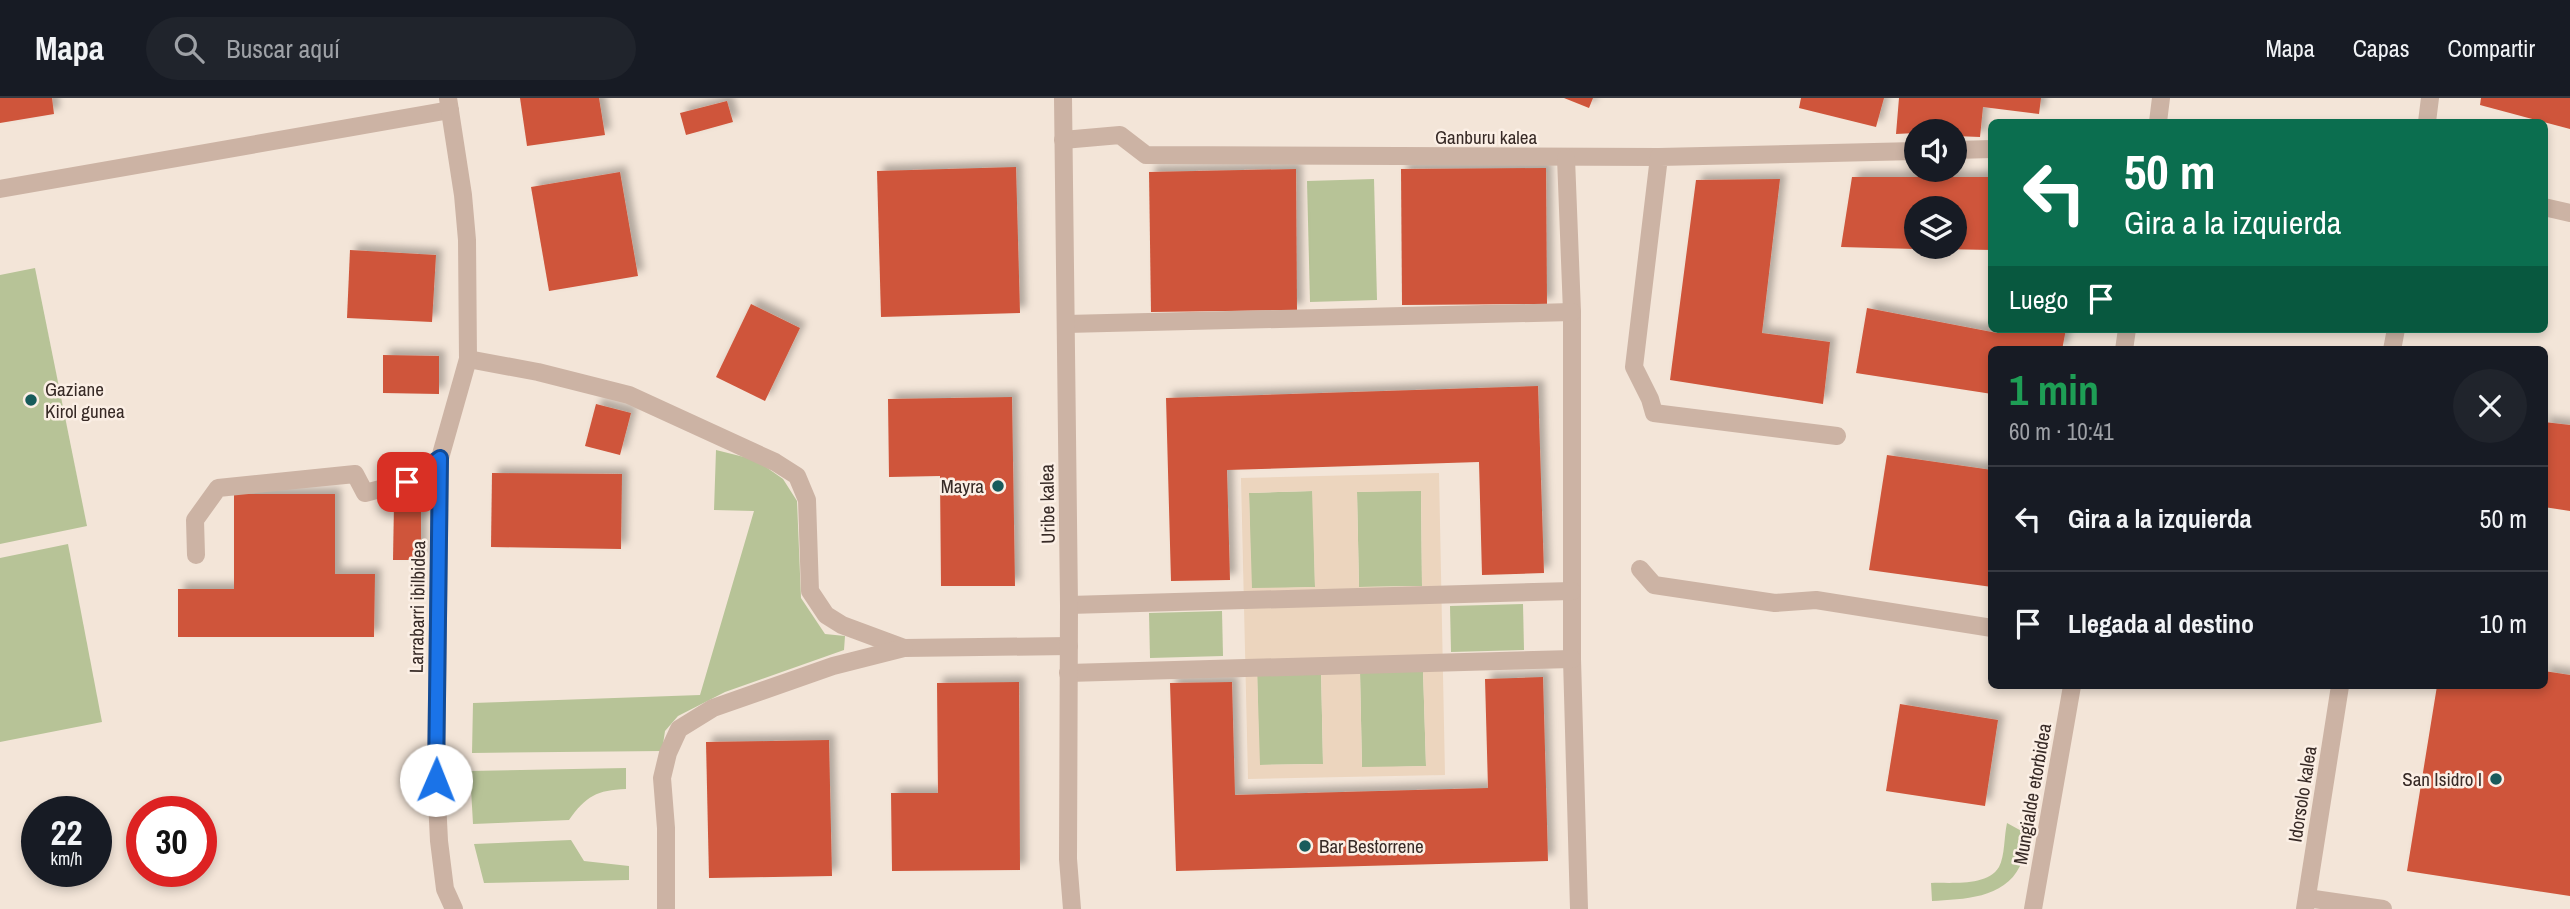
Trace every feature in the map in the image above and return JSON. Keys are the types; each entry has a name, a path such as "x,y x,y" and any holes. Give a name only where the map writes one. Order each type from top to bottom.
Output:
{"street":[{"name":"Uribe kalea","path":"1063,98 1069,605 1068,859 1072,909"},
{"path":"2158,119 2161,98"},
{"path":"2427,119 2430,98"},
{"path":"0,189 449,104"},
{"name":"Larrabarri ibilbidea","path":"449,104 467,240 468,359 440,458 436,780 445,889 454,909"},
{"name":"Ganburu kalea","path":"1063,140 1119,135 1146,155 1566,158 1904,151"},
{"path":"1967,150 1988,149"},
{"path":"1659,157 1634,367 1654,413 1837,436"},
{"path":"1566,158 1572,312 1572,659 1580,909"},
{"path":"2548,208 2570,213"},
{"path":"1066,324 1572,312"},
{"path":"468,359 538,372 629,395 775,462 797,475 807,500 810,591 827,615 842,625 904,648"},
{"path":"196,555 195,520 218,488 355,474 365,493 407,482 440,458"},
{"path":"1640,569 1654,585 1775,603 1816,600 1988,627"},
{"path":"1069,605 1572,591"},
{"path":"666,909 666,828 662,778 668,753 679,729 713,708 832,666 904,648 1069,646"},
{"path":"1069,673 1572,659"},
{"name":"Mungialde etorbidea","path":"2033,909 2072,689"},
{"name":"Idorsolo kalea","path":"2306,903 2340,689"},
{"path":"2306,903 2383,909"}],"green space":[{"path":"1374,179 1377,300 1310,302 1307,181"},
{"name":"Gaziane Kirol gunea","path":"35,268 87,526 0,544 0,275"},
{"path":"716,450 756,460 783,479 797,501 801,598 825,634 845,636 844,650 725,692 678,716 665,731 662,751 472,753 473,703 700,695 754,511 714,510"},
{"path":"1421,490 1422,586 1359,587 1357,492"},
{"path":"1313,491 1315,587 1251,589 1249,493"},
{"path":"68,544 102,722 0,742 0,558"},
{"path":"1523,604 1524,650 1451,652 1450,606"},
{"path":"1222,611 1223,656 1150,658 1149,613"},
{"path":"1321,668 1323,764 1259,765 1257,669"},
{"path":"1423,670 1426,766 1362,768 1360,672"},
{"path":"626,768 626,789 593,796 581,805 569,820 473,824 470,771"},
{"path":"2007,823 2027,834 2020,866 2013,877 2004,885 1982,895 1932,901 1931,883 1977,881 1986,878 1999,867"},
{"path":"571,840 584,861 629,866 629,880 484,883 474,844"}],"shaded area":[{"path":"1439,473 1445,775 1248,779 1241,478","holes":["1312,491 1315,587 1252,588 1249,493","1421,491 1422,586 1359,587 1357,492","1321,668 1323,764 1260,765 1257,669","1423,670 1426,766 1362,767 1360,672"]}],"building":[{"path":"0,98 52,98 54,114 0,123"},
{"path":"520,98 599,98 605,135 527,146"},
{"path":"1564,98 1593,98 1589,108"},
{"path":"1801,98 1884,98 1876,127 1799,108"},
{"path":"1899,98 2041,98 2039,114 1983,107 1980,137 1967,136 1967,119 1904,119 1904,134 1896,134"},
{"path":"2481,98 2570,98 2570,129 2548,123 2548,119 2532,119 2480,105"},
{"path":"727,101 733,122 686,135 680,113"},
{"path":"1016,167 1020,313 881,317 877,171"},
{"path":"1546,168 1547,304 1402,305 1401,169"},
{"path":"1296,169 1297,310 1151,312 1149,172"},
{"path":"620,172 638,276 549,291 531,187"},
{"path":"1852,177 1904,177 1904,182 1967,182 1967,177 1988,177 1988,250 1967,250 1967,196 1904,196 1904,249 1841,247"},
{"path":"1780,179 1762,333 1830,342 1823,404 1670,380 1696,180"},
{"path":"350,250 436,255 432,322 347,318"},
{"path":"751,304 800,328 765,401 716,377"},
{"path":"1867,308 1988,333 2065,333 2063,346 1988,346 1988,393 1856,373"},
{"path":"383,355 439,356 439,394 383,393"},
{"path":"1538,386 1544,573 1482,575 1479,462 1227,470 1230,580 1171,581 1166,398"},
{"path":"1012,397 1015,586 941,586 940,476 889,477 888,399"},
{"path":"596,404 631,413 620,455 585,446"},
{"path":"2548,422 2570,425 2570,511 2548,508"},
{"path":"1887,455 1988,469 1988,586 1869,570"},
{"path":"492,473 622,474 621,549 491,547"},
{"path":"234,494 335,494 335,574 375,574 374,637 178,637 178,589 234,589"},
{"path":"394,503 421,503 421,560 393,560"},
{"name":"San Isidro I","path":"2548,672 2570,675 2570,896 2407,871 2437,689 2548,689"},
{"path":"1543,677 1548,861 1176,871 1170,683 1232,682 1235,795 1488,788 1485,679"},
{"path":"1019,682 1020,870 892,871 891,793 938,793 937,683"},
{"path":"1900,704 1998,720 1985,806 1886,791"},
{"path":"829,740 832,876 709,878 706,742"}],"place":[{"name":"Gaziane Kirol gunea","path":"31,400"},
{"name":"Mayra","path":"998,486"},
{"name":"San Isidro I","path":"2496,779"},
{"name":"Bar Bestorrene","path":"1305,846"}],"route":[{"path":"407,482 440,458 436,780"}]}
